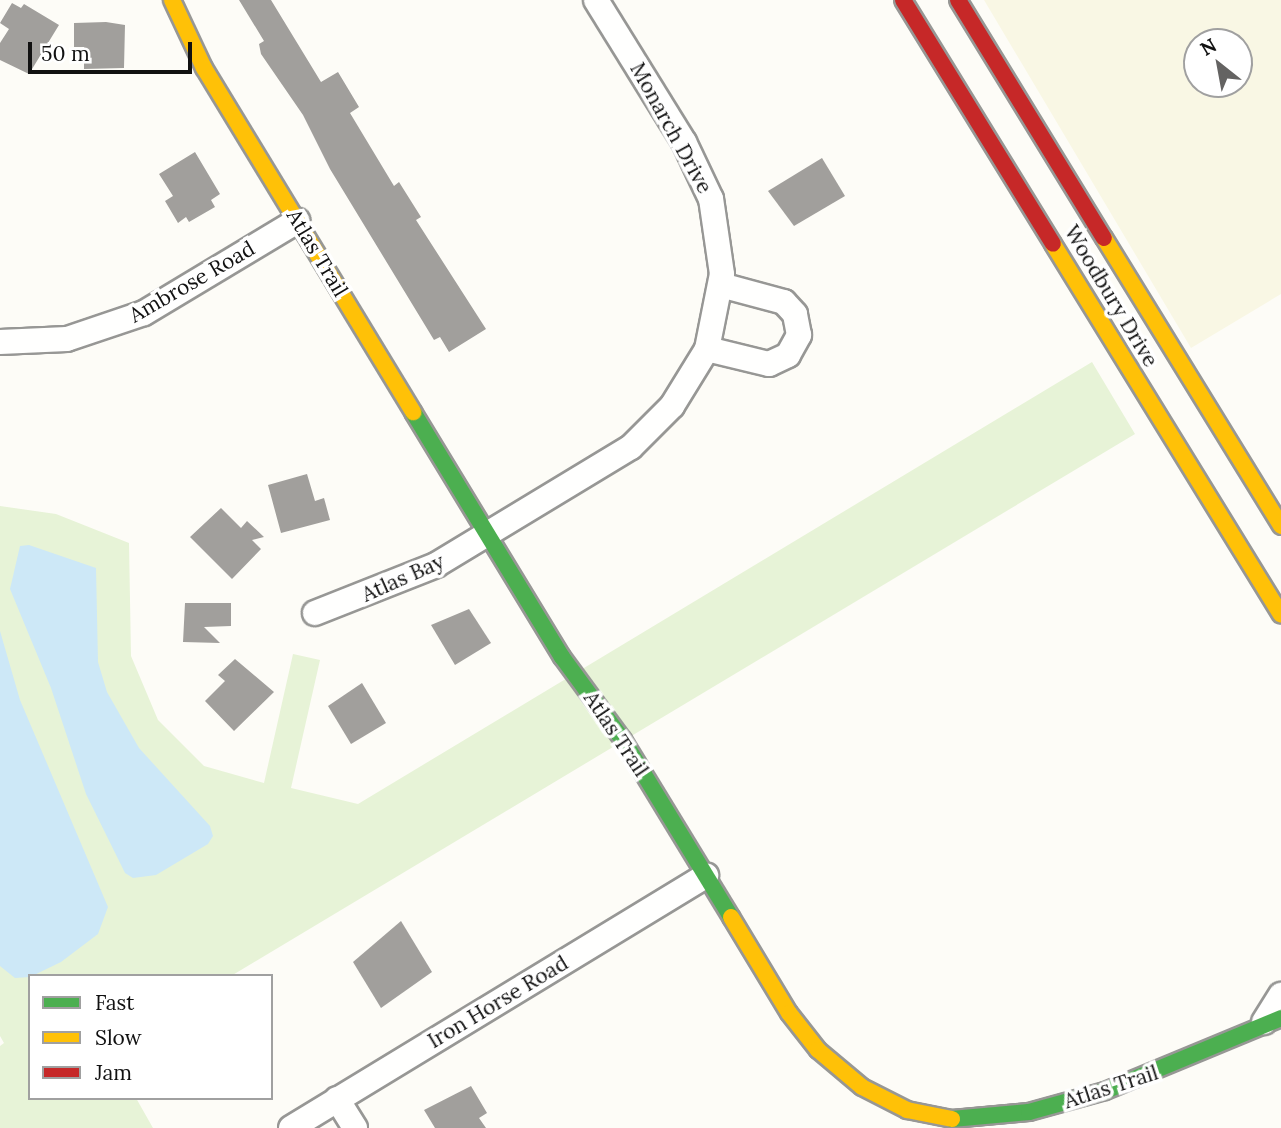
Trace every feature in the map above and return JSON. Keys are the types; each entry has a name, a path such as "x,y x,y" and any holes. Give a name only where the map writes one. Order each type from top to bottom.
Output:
{"street":[{"name":"Atlas Trail","path":"172,0 186,35 562,657 623,740 706,876 818,1050 872,1093 928,1117 978,1119 1062,1104 1142,1079 1272,1020 1281,995"},
{"name":"Monarch Drive","path":"489,535 631,447 652,429 687,385 707,349 722,285 718,226 700,171 596,0"},
{"name":"Woodbury Drive","path":"903,0 1281,615"},
{"name":"Woodbury Drive","path":"958,0 1281,526"},
{"name":"Ambrose Road","path":"0,342 67,339 144,313 297,220"},
{"path":"707,349 769,364 788,355 799,335 795,314 784,302 722,285"},
{"name":"Atlas Bay","path":"315,613 394,584 489,535"},
{"name":"Iron Horse Road","path":"291,1128 706,876"},
{"path":"337,1099 355,1128"}],"shaded area":[{"path":"984,0 1281,0 1281,294 1191,348"}],"green space":[{"path":"1092,362 1135,434 234,974 28,974 28,1100 137,1100 153,1128 0,1128 0,1046 4,1043 0,1036 0,506 56,514 129,543 131,656 158,720 204,766 264,783 293,654 320,660 291,788 358,804"}],"water":[{"path":"29,545 96,568 98,662 107,692 139,748 210,826 213,836 208,844 156,875 133,878 125,873 86,794 51,688 10,589 20,546"},
{"path":"0,631 20,700 108,907 98,934 61,962 36,974 28,974 28,977 15,978 0,966"}],"building":[{"path":"239,0 271,0 321,82 338,72 359,107 350,113 394,186 399,182 421,217 416,220 486,329 449,352 440,337 434,340 330,169 303,115 261,54 259,44 264,41"},
{"path":"12,3 21,8 24,4 59,25 29,74 0,60 0,43 9,29 0,23"},
{"path":"106,22 125,25 124,68 84,69 84,47 74,47 74,23"},
{"path":"195,152 220,194 211,200 215,207 189,222 186,217 178,223 165,201 173,196 159,174"},
{"path":"822,158 845,196 794,226 768,191"},
{"path":"307,474 315,501 324,498 330,520 281,533 268,485"},
{"path":"221,508 241,528 247,521 264,537 252,540 261,549 232,579 190,537"},
{"path":"185,603 231,603 231,626 204,627 220,643 183,642"},
{"path":"469,609 491,643 455,665 431,625"},
{"path":"235,659 274,692 234,731 205,701 225,681 218,675"},
{"path":"362,683 386,723 351,744 328,706"},
{"path":"401,921 432,972 381,1008 353,962"},
{"path":"471,1086 487,1113 479,1118 486,1128 435,1128 424,1110"}],"traffic: fast":[{"path":"413,412 562,657 623,740 731,917"},
{"path":"952,1119 1029,1112 1105,1091 1281,1018"}],"traffic: slow":[{"path":"172,0 204,68 413,412"},
{"path":"1104,238 1281,526"},
{"path":"1053,244 1281,615"},
{"path":"731,917 789,1013 818,1050 862,1087 907,1110 952,1119"}],"traffic: jam":[{"path":"903,0 1053,244"},
{"path":"958,0 1104,238"}]}
